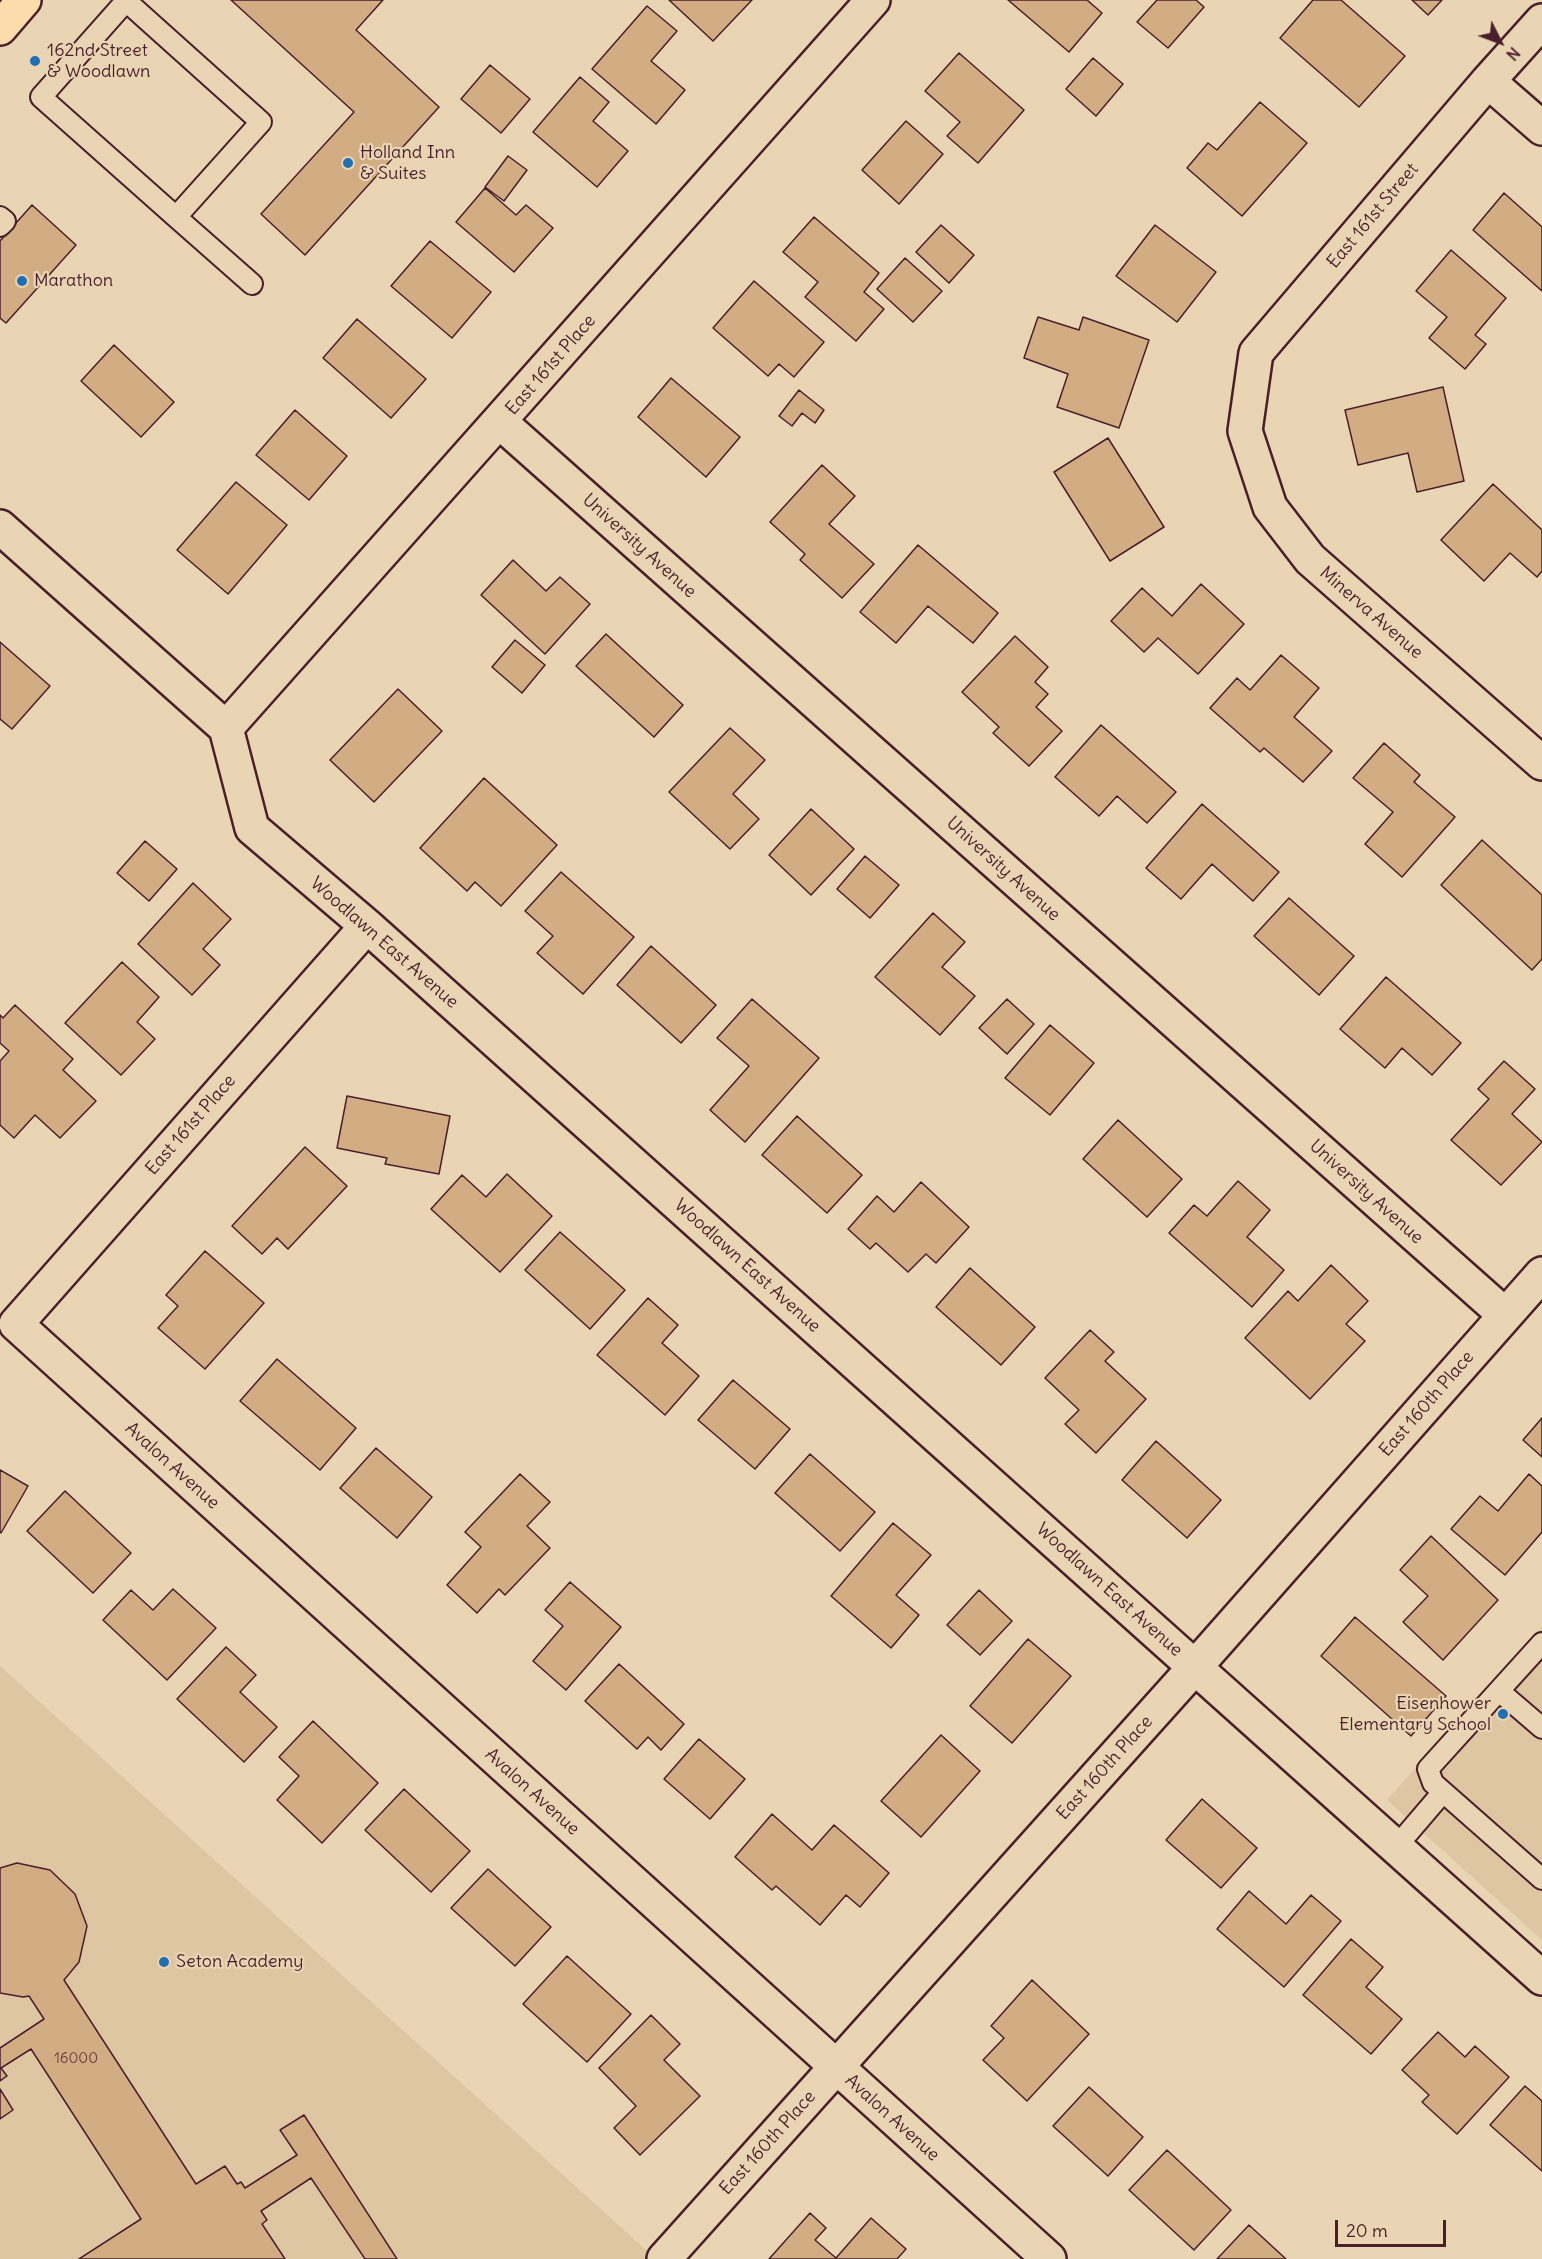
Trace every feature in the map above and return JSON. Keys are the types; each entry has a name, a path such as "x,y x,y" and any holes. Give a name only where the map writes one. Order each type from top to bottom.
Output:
{"main road":[{"path":"0,28 24,0"}],"street":[{"name":"East 161st Place","path":"226,728 873,0"},
{"name":"East 161st Street","path":"1245,431 1256,353 1542,21"},
{"path":"1488,81 1542,128"},
{"name":"University Avenue","path":"500,422 1505,1315"},
{"name":"Minerva Avenue","path":"1245,431 1270,507 1310,559 1542,763"},
{"path":"0,527 226,728"},
{"name":"Woodlawn East Avenue","path":"226,728 252,828 367,926 1396,1847 1539,1968"},
{"name":"East 161st Place","path":"16,1324 367,926"},
{"name":"East 160th Place","path":"664,2259 1195,1667 1542,1274"},
{"name":"Avalon Avenue","path":"16,1324 836,2069 1049,2259"}],"lane":[{"path":"176,216 261,122 125,0 41,97 252,284"},
{"path":"0,217 5,221 0,226"},
{"path":"1542,1643 1428,1769 1433,1783 1542,1879"},
{"path":"1499,1691 1542,1728"},
{"path":"1396,1847 1443,1792"}],"shaded area":[{"name":"Eisenhower Elementary School","path":"1542,1627 1542,1940 1387,1800"},
{"name":"Seton Academy","path":"0,1666 656,2259 0,2259"}],"building":[{"name":"Holland Inn & Suites","path":"231,0 383,0 356,30 439,107 305,255 261,214 354,112"},
{"path":"669,0 752,0 713,41"},
{"path":"1008,0 1087,0 1102,13 1069,52"},
{"path":"1157,0 1196,0 1204,7 1168,48 1137,22"},
{"path":"1313,0 1341,0 1405,56 1359,107 1280,38"},
{"path":"1412,0 1442,0 1428,15"},
{"path":"647,6 677,31 651,61 685,90 656,124 592,69"},
{"path":"959,53 1024,110 978,163 947,136 960,122 925,91"},
{"path":"1093,58 1123,84 1096,116 1066,89"},
{"path":"490,65 530,99 501,133 461,99"},
{"path":"580,77 609,102 593,121 628,151 597,187 533,132"},
{"path":"1260,102 1307,143 1242,216 1187,168 1208,143 1217,150"},
{"path":"906,121 943,154 899,204 862,170"},
{"path":"508,156 527,170 504,201 485,187"},
{"path":"485,188 516,215 526,205 553,228 514,272 456,222"},
{"path":"1504,193 1542,227 1542,291 1473,230"},
{"name":"Marathon","path":"32,205 76,245 6,323 0,318 0,241"},
{"path":"814,217 879,273 864,292 884,309 856,341 805,297 818,282 783,252"},
{"path":"941,225 974,255 949,283 916,252"},
{"path":"1155,225 1216,272 1177,322 1116,276"},
{"path":"430,241 491,292 452,338 391,286"},
{"path":"1451,250 1506,298 1475,335 1486,344 1465,369 1429,338 1447,317 1416,291"},
{"path":"905,258 942,291 913,322 877,289"},
{"path":"754,281 824,342 794,377 779,364 768,376 713,328"},
{"path":"1038,317 1079,330 1083,317 1149,340 1119,428 1057,407 1068,374 1024,358"},
{"path":"357,319 426,379 391,418 323,358"},
{"path":"114,345 174,402 141,437 81,381"},
{"path":"671,378 740,437 706,477 638,417"},
{"path":"1443,387 1464,481 1417,492 1408,453 1358,465 1345,410"},
{"path":"799,390 824,410 815,423 802,413 792,426 779,416"},
{"path":"295,410 347,456 309,500 256,455"},
{"path":"1108,438 1164,527 1110,561 1054,472"},
{"path":"822,465 855,496 829,524 874,564 842,598 800,560 805,554 770,522"},
{"path":"236,482 287,525 228,594 177,550"},
{"path":"1493,484 1542,530 1542,571 1537,577 1510,553 1484,581 1441,540"},
{"path":"918,545 998,613 973,643 928,606 896,643 860,612"},
{"path":"513,560 546,591 560,577 590,604 545,654 481,595"},
{"path":"1201,584 1244,624 1198,674 1158,638 1144,652 1111,621 1142,588 1172,616"},
{"path":"606,634 683,705 654,737 576,666"},
{"path":"1015,636 1048,667 1035,682 1048,694 1036,707 1062,731 1029,766 993,733 999,727 962,692"},
{"path":"515,640 545,665 522,693 492,667"},
{"path":"0,642 50,686 12,729 0,719"},
{"path":"1281,655 1319,688 1294,717 1332,751 1303,782 1264,748 1260,752 1210,708 1237,678 1250,690"},
{"path":"398,689 442,731 374,802 330,760"},
{"path":"1101,725 1176,792 1147,823 1117,796 1099,816 1055,777"},
{"path":"730,728 765,760 733,794 759,819 730,849 669,792"},
{"path":"1384,743 1420,775 1414,782 1455,817 1402,877 1365,844 1393,812 1353,778"},
{"path":"484,778 557,845 501,906 475,882 467,891 420,848"},
{"path":"1202,804 1279,872 1253,901 1212,864 1181,899 1146,868"},
{"path":"811,809 854,849 811,895 769,855"},
{"path":"1482,840 1542,895 1542,959 1532,970 1441,885"},
{"path":"145,841 177,869 149,901 117,873"},
{"path":"865,856 899,885 870,918 837,889"},
{"path":"561,872 634,937 583,994 537,953 553,936 525,911"},
{"path":"193,883 231,919 203,949 220,965 192,995 138,944"},
{"path":"1289,898 1354,956 1319,995 1254,936"},
{"path":"933,913 965,942 942,967 975,996 940,1035 875,977"},
{"path":"651,946 716,1005 681,1043 617,985"},
{"path":"122,962 159,997 137,1022 155,1039 121,1075 65,1023"},
{"path":"1386,977 1461,1043 1432,1075 1402,1048 1385,1068 1340,1029"},
{"path":"752,999 819,1058 745,1142 710,1110 749,1066 717,1038"},
{"path":"1007,999 1034,1024 1007,1054 979,1028"},
{"path":"15,1005 73,1059 63,1070 96,1101 60,1138 35,1115 14,1138 0,1125 0,1061 9,1051 0,1043 0,1015 3,1018"},
{"path":"1050,1025 1094,1063 1050,1115 1005,1078"},
{"path":"1504,1061 1535,1089 1512,1114 1542,1142 1501,1185 1451,1140 1489,1099 1478,1089"},
{"path":"347,1096 450,1116 439,1174 385,1164 387,1158 337,1148"},
{"path":"797,1116 862,1175 827,1213 762,1155"},
{"path":"1118,1120 1182,1179 1147,1217 1083,1159"},
{"path":"305,1147 347,1186 288,1249 277,1238 262,1254 232,1226"},
{"path":"507,1174 552,1216 500,1272 431,1209 462,1175 486,1197"},
{"path":"1238,1181 1270,1210 1247,1237 1284,1270 1252,1307 1169,1233 1194,1205 1207,1216"},
{"path":"921,1182 969,1227 936,1263 926,1254 908,1272 876,1243 870,1249 848,1229 877,1196 894,1212"},
{"path":"560,1232 625,1290 590,1329 525,1270"},
{"path":"205,1251 264,1303 205,1369 158,1328 178,1306 166,1295"},
{"path":"1331,1265 1368,1301 1346,1324 1365,1341 1310,1399 1245,1338 1288,1291 1298,1301"},
{"path":"970,1268 1035,1327 1001,1365 936,1307"},
{"path":"648,1298 678,1325 662,1343 699,1376 665,1415 597,1355"},
{"path":"1090,1330 1114,1352 1105,1361 1146,1399 1096,1453 1065,1424 1079,1410 1045,1378"},
{"path":"277,1359 356,1428 320,1470 240,1401"},
{"path":"733,1380 790,1429 755,1469 698,1420"},
{"path":"1542,1418 1542,1457 1523,1440"},
{"path":"1156,1441 1221,1500 1187,1538 1122,1480"},
{"path":"376,1448 432,1497 397,1538 340,1488"},
{"path":"810,1454 875,1512 840,1551 775,1493"},
{"path":"0,1470 28,1486 1,1533 0,1532"},
{"path":"520,1474 550,1502 527,1526 550,1548 505,1595 499,1589 477,1613 447,1585 481,1547 465,1532"},
{"path":"1529,1474 1542,1486 1542,1532 1505,1575 1451,1529 1480,1496 1498,1511"},
{"path":"65,1491 131,1553 93,1593 27,1531"},
{"path":"893,1523 931,1555 896,1595 919,1615 891,1648 831,1596"},
{"path":"1431,1536 1498,1600 1443,1660 1403,1622 1428,1596 1400,1570"},
{"path":"570,1582 621,1627 566,1690 533,1661 563,1626 545,1610"},
{"path":"173,1589 216,1628 167,1680 103,1620 131,1590 153,1610"},
{"path":"979,1590 1012,1621 980,1655 947,1625"},
{"path":"1355,1617 1446,1696 1411,1736 1321,1656"},
{"path":"1028,1639 1071,1676 1012,1743 970,1706"},
{"path":"226,1647 256,1675 240,1692 277,1727 244,1762 177,1699"},
{"path":"619,1664 684,1724 661,1750 648,1737 637,1749 585,1701"},
{"path":"313,1721 378,1783 322,1843 277,1800 299,1776 279,1757"},
{"path":"941,1735 980,1771 921,1837 881,1801"},
{"path":"699,1739 745,1779 710,1819 664,1779"},
{"path":"404,1789 470,1851 431,1892 365,1830"},
{"path":"1202,1799 1257,1848 1221,1888 1166,1840"},
{"path":"772,1814 812,1850 834,1825 889,1873 860,1907 846,1895 820,1925 776,1886 772,1890 735,1857"},
{"path":"17,1863 50,1870 75,1894 87,1926 79,1962 64,1980 196,2184 225,2166 237,2184 241,2182 245,2188 297,2155 280,2130 304,2115 397,2259 365,2259 311,2178 261,2211 267,2220 262,2224 285,2259 79,2259 141,2219 31,2049 1,2068 7,2076 0,2081 0,2048 44,2019 29,1996 0,1993 0,1868"},
{"path":"488,1869 551,1927 515,1966 451,1908"},
{"path":"1249,1891 1286,1924 1311,1895 1341,1921 1284,1987 1217,1929"},
{"path":"1351,1939 1383,1967 1366,1987 1402,2019 1371,2054 1303,1995"},
{"path":"567,1956 631,2014 587,2062 523,2004"},
{"path":"1032,1980 1089,2034 1027,2101 983,2060 1004,2038 991,2026"},
{"path":"651,2015 680,2044 664,2060 700,2096 640,2155 614,2128 636,2106 599,2068"},
{"path":"1438,2032 1465,2057 1475,2046 1509,2077 1457,2134 1422,2102 1429,2095 1402,2070"},
{"path":"1525,2086 1542,2101 1542,2171 1490,2125"},
{"path":"1089,2087 1143,2137 1108,2176 1053,2126"},
{"path":"0,2089 13,2110 0,2119"},
{"path":"1167,2150 1231,2210 1194,2250 1129,2190"},
{"path":"810,2213 826,2228 815,2240 836,2258 871,2218 906,2249 897,2259 769,2259"},
{"path":"1249,2225 1286,2259 1217,2259"}],"place":[{"name":"162nd Street & Woodlawn","path":"35,61"},
{"name":"Holland Inn & Suites","path":"348,163"},
{"name":"Marathon","path":"22,281"},
{"name":"Eisenhower Elementary School","path":"1503,1714"},
{"name":"Seton Academy","path":"164,1962"}]}
